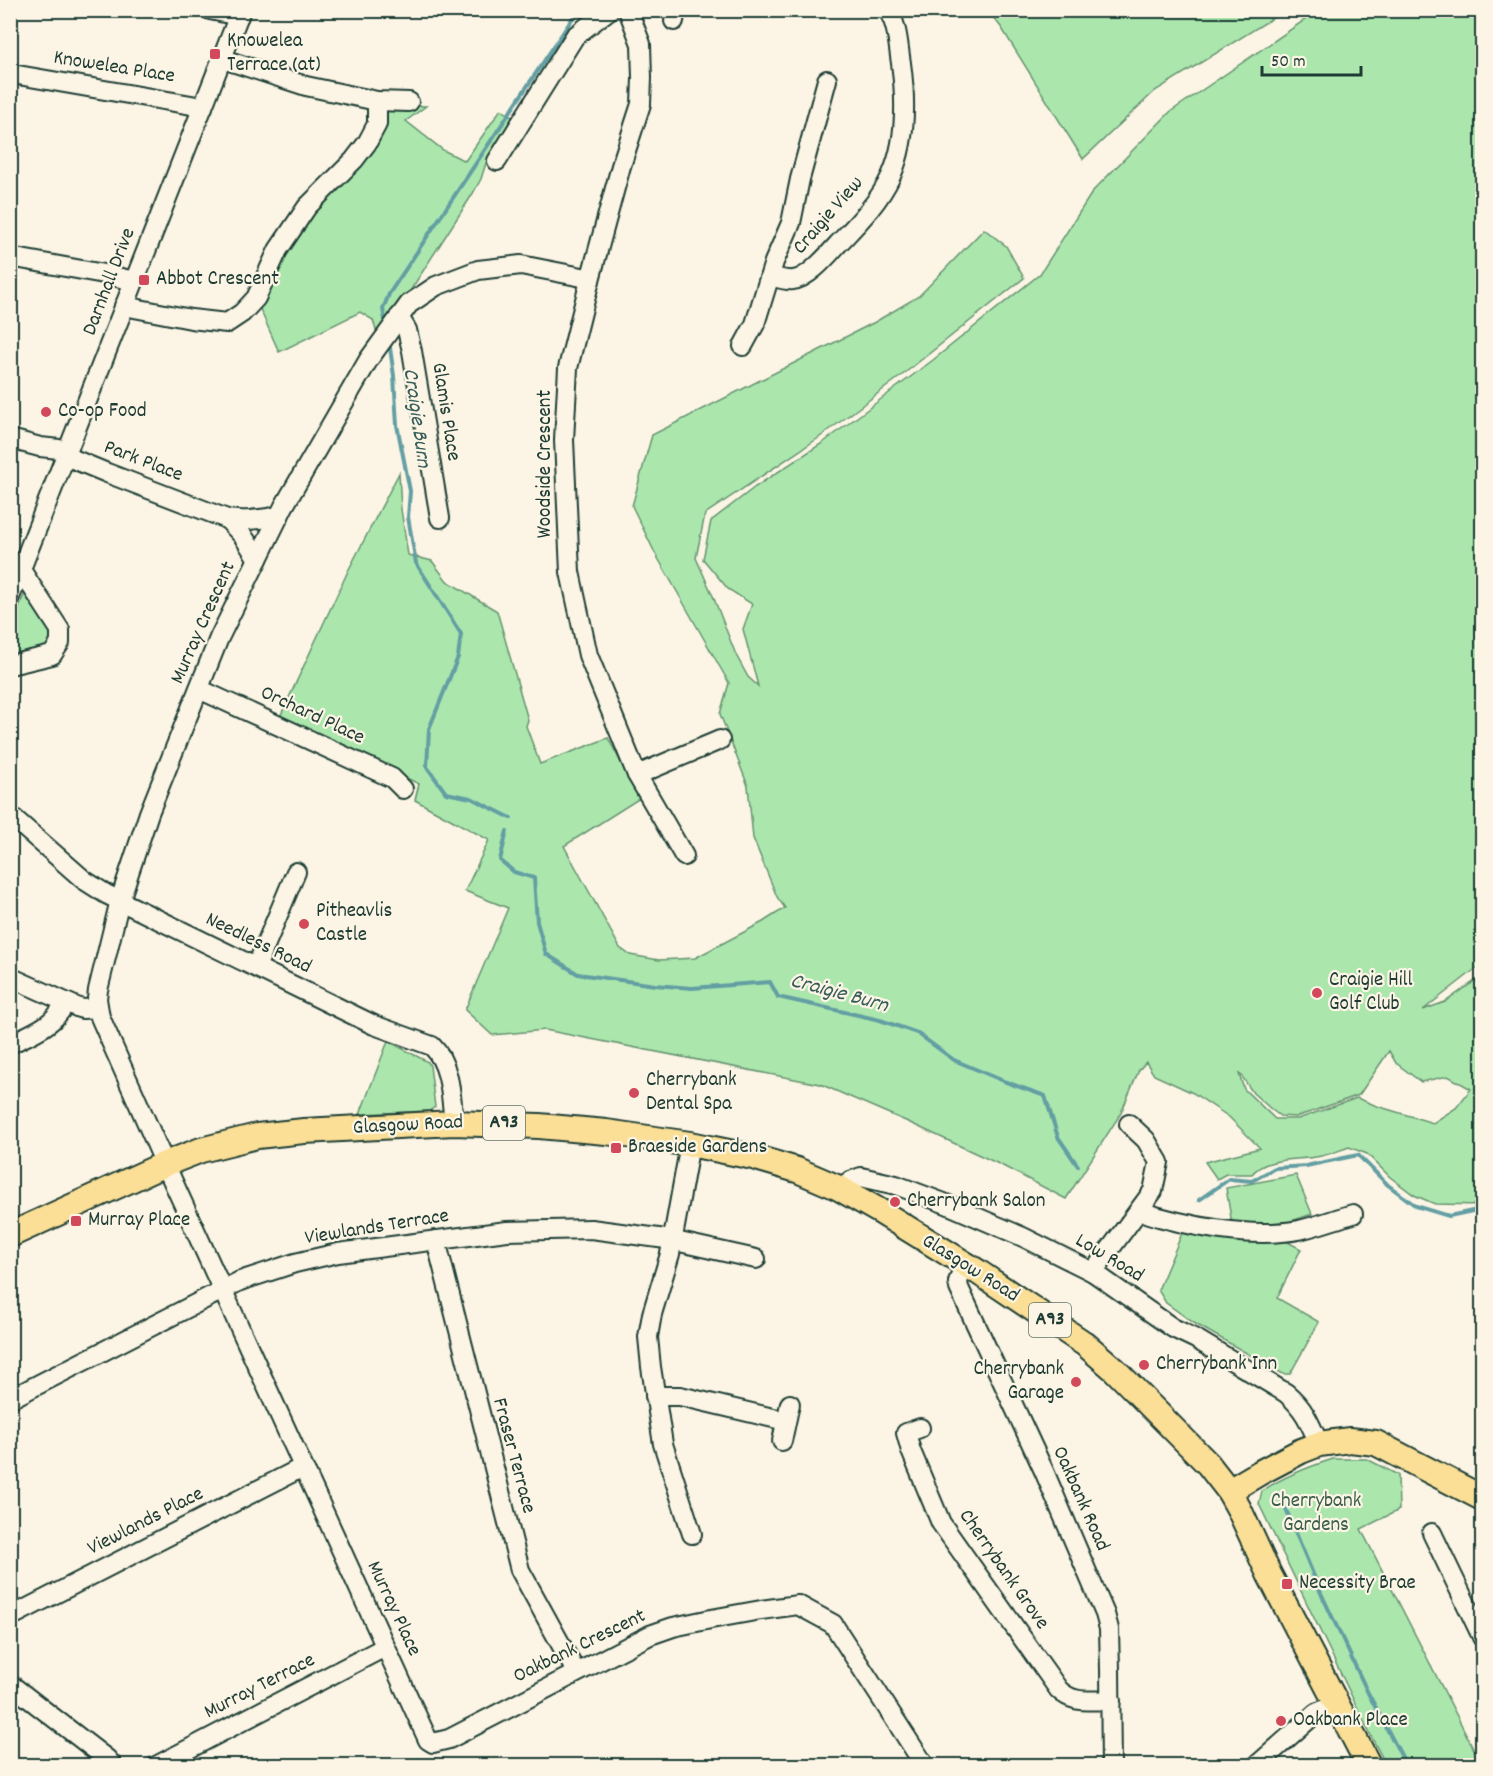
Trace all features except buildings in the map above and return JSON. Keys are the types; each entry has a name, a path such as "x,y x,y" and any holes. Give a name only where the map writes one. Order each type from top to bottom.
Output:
{"main road":[{"name":"Glasgow Road","path":"10,1234 165,1164 220,1144 256,1136 304,1131 454,1123 539,1126 655,1138 690,1144 781,1164 817,1178 839,1188 964,1264 1064,1329 1115,1370 1208,1464 1229,1491 1269,1574 1369,1766"},
{"path":"1229,1491 1286,1458 1319,1444 1350,1440 1376,1443 1482,1498"}],"street":[{"path":"210,10 240,13"},
{"path":"497,161 575,36 609,10"},
{"name":"Woodside Crescent","path":"628,10 640,44 641,104 621,166 568,368 564,440 570,572 588,655 637,775 684,856"},
{"name":"Craigie View","path":"770,276 793,280 807,275 866,214 891,177 901,140 905,108 896,26 888,10"},
{"name":"Darnhall Drive","path":"11,595 240,13"},
{"path":"223,59 306,86 377,101 408,102"},
{"name":"Knowelea Place","path":"18,75 203,106"},
{"name":"Craigie View","path":"743,346 755,324 774,262 791,223 800,179 827,80"},
{"path":"124,306 227,324 242,313 256,298 278,250 306,207 354,160 367,143 377,124 377,101"},
{"path":"10,257 134,281"},
{"name":"Murray Crescent","path":"165,1164 103,1026 98,1008 98,990 120,900 149,813 219,638 279,516 369,359 409,304 436,286 478,270 521,265 590,280"},
{"name":"Glamis Place","path":"391,328 407,330 440,518"},
{"name":"Park Place","path":"10,439 40,447 59,449 73,459 226,519 250,521 279,516"},
{"name":"Park Place","path":"226,519 243,536 258,559"},
{"path":"10,665 52,655 60,643 60,630 21,570"},
{"name":"Orchard Place","path":"199,689 392,778 403,789"},
{"path":"637,775 720,740"},
{"name":"Needless Road","path":"10,815 84,880 106,894 364,1020 432,1047 439,1053 446,1071 454,1123"},
{"path":"255,966 296,872"},
{"path":"10,977 65,1003 83,1009 98,1008"},
{"path":"10,1044 47,1026 56,1018 65,1003"},
{"path":"1093,1272 1153,1191 1159,1162 1146,1140 1129,1124"},
{"path":"690,1144 670,1254 652,1314 648,1337 663,1444 692,1534"},
{"name":"Murray Place","path":"165,1164 423,1732 428,1740 434,1743"},
{"name":"Low Road","path":"839,1188 850,1181 861,1178 896,1185 1023,1237 1093,1272 1173,1328 1196,1339 1286,1393 1298,1403 1319,1444"},
{"path":"1139,1211 1172,1222 1256,1232 1299,1230 1353,1214"},
{"name":"Viewlands Terrace","path":"10,1399 222,1289 295,1263 338,1253 507,1231 591,1229 672,1240 756,1259"},
{"name":"Fraser Terrace","path":"436,1240 520,1570 576,1672"},
{"name":"Oakbank Road","path":"964,1264 958,1282 959,1288 1035,1452 1106,1614 1109,1629 1111,1766"},
{"path":"655,1396 680,1396 788,1413 782,1441"},
{"name":"Cherrybank Grove","path":"920,1428 906,1432 911,1451 941,1523 1059,1690 1071,1699 1111,1701"},
{"name":"Viewlands Place","path":"10,1617 303,1467"},
{"path":"1432,1533 1482,1637"},
{"name":"Oakbank Crescent","path":"434,1743 449,1739 650,1635 674,1627 798,1605 833,1624 925,1766"},
{"name":"Murray Terrace","path":"156,1766 385,1647"},
{"path":"10,1684 107,1758 113,1766"},
{"path":"1256,1766 1316,1713 1337,1704"}],"green space":[{"path":"1322,10 1482,11 1482,964 1423,1010 1445,1002 1482,976 1482,1205 1435,1204 1414,1195 1390,1177 1367,1154 1349,1147 1321,1156 1266,1164 1252,1174 1226,1174 1217,1179 1205,1162 1260,1148 1229,1117 1193,1093 1154,1075 1146,1062 1139,1070 1121,1113 1066,1199 1001,1165 820,1084 545,1030 492,1035 465,1010 508,908 465,891 489,840 415,800 419,784 280,717 348,571 399,473 401,509 408,555 432,561 447,581 497,611 528,720 526,726 540,764 608,738 640,798 564,846 620,948 630,955 659,960 695,958 785,908 777,897 753,838 748,786 720,714 729,683 655,553 632,506 652,435 875,322 919,296 984,229 1006,246 1024,278 820,437 705,514 696,558 736,655 748,677 758,686 743,629 752,604 728,589 703,559 711,521 755,487 824,442 933,360 1040,274 1093,191 1170,112","holes":["1389,1051 1396,1063 1421,1082 1448,1076 1471,1089 1456,1108 1433,1123 1357,1098 1298,1119 1275,1119 1244,1089 1239,1074 1253,1093 1272,1110 1280,1116 1296,1117 1359,1095"]},
{"path":"988,11 1284,11 1155,91 1083,159 1001,27"},
{"path":"380,105 426,106 406,121 443,150 465,161 501,109 513,118 486,163 481,179 472,195 403,302 386,318 377,334 373,320 360,312 279,352 256,300 274,266 336,183"},
{"path":"28,585 54,635 49,646 11,661 10,630"},
{"path":"388,1041 428,1062 435,1107 429,1111 360,1114"},
{"path":"1296,1175 1312,1214 1277,1226 1232,1224 1226,1188"},
{"path":"1183,1231 1284,1240 1301,1249 1277,1298 1319,1322 1290,1374 1283,1374 1194,1323 1166,1303 1158,1290"},
{"name":"Cherrybank Gardens","path":"1333,1459 1367,1459 1398,1475 1399,1510 1361,1529 1482,1765 1386,1765 1369,1732 1259,1504 1262,1491 1270,1486 1296,1472"}],"waterway":[{"name":"Craigie Burn","path":"386,325 383,309 389,294 578,10"},
{"name":"Craigie Burn","path":"389,341 397,425 410,491 408,517 416,563 461,634 458,657 429,729 427,767 446,793 471,798 511,818"},
{"name":"Craigie Burn","path":"507,831 500,860 514,872 534,878 537,922 546,954 578,974 692,988 770,982 778,997 880,1020 917,1033 954,1060 1045,1096 1058,1137 1078,1166"},
{"path":"1199,1200 1229,1179 1252,1181 1275,1168 1306,1166 1358,1155 1388,1185 1416,1206 1449,1216 1482,1209"},
{"path":"1282,1500 1321,1593 1368,1693 1408,1766"}],"place":[{"name":"Knowelea Terrace (at)","path":"215,54"},
{"name":"Abbot Crescent","path":"144,280"},
{"name":"Co-op Food","path":"46,412"},
{"name":"Pitheavlis Castle","path":"304,924"},
{"name":"Craigie Hill Golf Club","path":"1317,993"},
{"name":"Cherrybank Dental Spa","path":"634,1093"},
{"name":"Braeside Gardens","path":"616,1148"},
{"name":"Cherrybank Salon","path":"895,1202"},
{"name":"Murray Place","path":"76,1221"},
{"name":"Cherrybank Inn","path":"1144,1365"},
{"name":"Cherrybank Garage","path":"1076,1382"},
{"name":"Necessity Brae","path":"1287,1584"},
{"name":"Oakbank Place","path":"1281,1721"}]}
